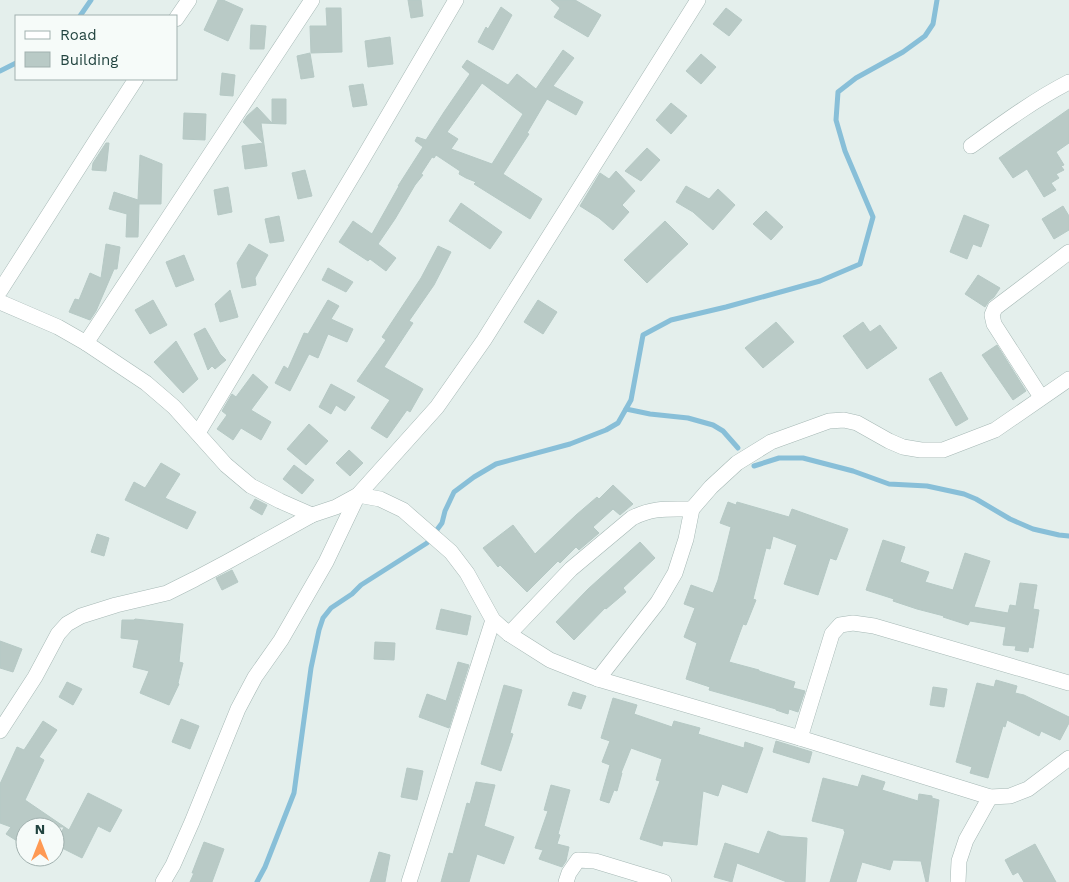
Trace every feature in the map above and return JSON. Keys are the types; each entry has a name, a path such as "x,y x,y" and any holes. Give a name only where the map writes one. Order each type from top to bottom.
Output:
{"street":[{"path":"178,16 189,0"},
{"path":"86,343 312,0"},
{"path":"198,433 456,0"},
{"path":"163,882 173,865 192,822 238,709 326,562 358,495 437,407 479,348 698,0"},
{"path":"0,291 135,80"},
{"path":"971,146 1032,103 1069,82"},
{"path":"1040,397 994,324 992,315 996,308 1069,252"},
{"path":"0,302 58,327 86,343 146,383 174,407 226,465 252,486 312,515"},
{"path":"598,679 658,602 675,573 686,539 692,509 711,487 737,463 771,442 829,421 844,420 857,423 903,447 922,450 943,450 995,430 1040,397 1069,379"},
{"path":"0,731 35,677 58,634 67,624 81,616 116,605 167,593 312,515 336,507 358,495 380,499 403,510 451,552 467,573 493,620 509,634 550,660 598,679 800,738 990,798 1010,796 1028,789 1069,758"},
{"path":"509,634 571,569 632,518 643,512 658,509 692,509"},
{"path":"409,882 493,620"},
{"path":"800,738 832,634 840,625 853,623 874,626 1069,683"},
{"path":"958,882 959,862 966,840 990,798"},
{"path":"566,882 569,873 578,860 595,861 664,882"}],"building":[{"path":"218,0 223,0 243,9 228,41 204,30"},
{"path":"408,0 421,0 423,16 411,18"},
{"path":"551,0 575,0 601,15 588,37 554,17 560,8"},
{"path":"501,7 512,15 493,50 478,42 486,27 488,29"},
{"path":"326,8 341,8 342,52 311,53 310,26 327,26"},
{"path":"726,8 742,20 729,36 713,24"},
{"path":"251,25 266,26 264,49 250,49"},
{"path":"390,37 393,64 368,67 365,41"},
{"path":"563,50 574,58 553,86 583,102 576,115 547,99 527,133 529,134 503,174 542,199 530,219 474,184 476,182 459,174 460,171 436,155 434,158 432,157 421,174 423,175 378,244 396,258 386,271 370,259 368,261 339,242 353,221 372,234 398,186 423,147 415,141 417,137 426,140 470,74 462,67 467,60 508,85 517,74 536,89","holes":["482,83 523,114 492,164 451,149 458,139 447,132"]},
{"path":"310,53 314,77 301,79 297,56"},
{"path":"701,54 716,67 701,84 686,71"},
{"path":"222,73 235,75 233,96 220,95"},
{"path":"363,84 367,105 353,107 349,86"},
{"path":"272,99 286,99 286,124 261,123 267,166 245,169 242,146 263,143 243,122 257,107 272,123"},
{"path":"671,103 687,116 671,134 656,120"},
{"path":"1069,109 1069,143 1056,152 1064,165 1061,166 1064,170 1056,174 1059,178 1051,183 1056,190 1044,197 1027,169 1013,178 999,158"},
{"path":"184,113 206,114 205,140 183,139"},
{"path":"106,143 109,143 106,171 92,170 93,163"},
{"path":"647,148 660,160 641,181 625,171"},
{"path":"140,155 162,164 161,204 139,204 138,237 126,237 127,214 109,209 114,192 138,200"},
{"path":"305,170 312,196 298,199 292,173"},
{"path":"616,171 635,191 622,205 629,212 613,230 580,206 600,173 609,179"},
{"path":"686,186 709,199 718,189 735,205 713,230 693,212 676,202"},
{"path":"228,187 232,212 218,215 214,190"},
{"path":"461,203 502,232 490,249 449,221"},
{"path":"1063,206 1069,216 1069,230 1054,239 1042,219"},
{"path":"766,211 783,227 771,240 753,224"},
{"path":"964,215 989,225 981,247 973,244 967,259 950,252"},
{"path":"279,216 284,241 270,243 265,219"},
{"path":"665,221 688,244 647,283 624,260"},
{"path":"106,244 120,247 117,269 114,269 96,311 90,320 69,312 75,299 79,300 90,273 101,278"},
{"path":"249,244 268,255 255,278 256,285 242,288 237,263"},
{"path":"438,246 451,252 434,285 409,321 413,323 384,367 423,389 410,412 407,410 387,438 371,428 390,400 357,381 386,340 382,337 421,278"},
{"path":"184,255 194,280 176,287 166,262"},
{"path":"328,268 353,282 346,292 322,280"},
{"path":"978,275 1000,288 985,307 965,294"},
{"path":"230,290 238,317 220,322 215,304"},
{"path":"153,300 167,325 150,334 135,310"},
{"path":"328,300 339,306 331,319 353,329 347,342 328,334 318,358 309,354 290,391 275,383 284,366 288,369 304,333 308,334"},
{"path":"538,300 557,312 543,334 524,322"},
{"path":"776,322 794,342 763,368 745,348"},
{"path":"863,322 870,332 880,325 897,348 867,369 843,336"},
{"path":"205,328 220,354 226,360 215,369 212,366 208,370 194,334"},
{"path":"176,341 198,379 183,393 154,362"},
{"path":"997,345 1026,391 1013,400 982,355"},
{"path":"941,372 968,419 956,426 929,379"},
{"path":"253,374 268,387 251,410 271,422 261,440 241,428 233,440 217,429 227,415 222,411 232,394 236,397"},
{"path":"331,384 355,397 345,411 336,405 331,414 319,407"},
{"path":"309,424 328,441 306,465 287,449"},
{"path":"349,450 363,463 350,476 336,463"},
{"path":"161,463 180,474 165,498 196,512 187,529 125,500 134,482 145,488"},
{"path":"294,465 314,480 302,494 283,479"},
{"path":"613,485 633,504 620,515 613,509 593,527 599,533 579,550 576,547 560,563 558,561 527,592 500,565 498,567 483,548 513,525 535,554 576,515 597,497 599,499"},
{"path":"255,499 267,505 262,515 250,508"},
{"path":"728,502 736,505 737,502 789,517 792,509 848,529 836,560 830,558 818,595 784,584 797,545 773,536 770,549 766,548 753,599 756,600 746,625 743,624 729,662 795,682 793,688 805,691 798,712 789,709 788,714 709,690 710,687 686,679 697,643 684,637 695,608 684,604 691,585 713,593 731,527 720,523"},
{"path":"97,534 109,538 104,556 91,552"},
{"path":"883,540 905,547 900,562 929,572 925,582 953,590 965,553 990,561 974,607 1008,613 1010,605 1016,606 1020,583 1037,585 1033,609 1039,610 1033,648 1029,647 1028,652 1015,650 1016,646 1003,645 1006,627 970,621 968,625 893,601 894,599 866,590"},
{"path":"640,542 655,558 623,588 626,592 605,608 574,640 556,622 588,589"},
{"path":"232,570 238,582 222,590 216,578"},
{"path":"441,609 471,616 467,635 436,629"},
{"path":"135,619 183,624 179,662 183,663 179,684 169,705 140,693 149,671 133,667 139,640 121,638 122,620"},
{"path":"0,641 22,649 13,672 0,668"},
{"path":"375,642 395,643 394,660 374,659"},
{"path":"458,662 469,665 449,728 419,717 427,694 446,701"},
{"path":"996,680 1017,686 1015,693 1024,695 1069,717 1069,723 1060,740 1041,731 1039,736 1007,720 1005,727 1003,726 988,778 970,773 972,767 956,762 977,683 994,687"},
{"path":"67,682 82,689 73,705 59,697"},
{"path":"504,685 522,690 510,733 513,734 501,771 481,764"},
{"path":"933,687 947,689 944,707 930,705"},
{"path":"573,692 586,696 581,709 568,705"},
{"path":"613,698 637,705 634,714 672,727 674,721 700,728 698,734 744,748 745,742 763,748 747,793 722,784 718,796 703,791 697,845 663,841 662,846 640,839 660,781 656,780 662,759 631,748 621,773 617,791 614,790 609,803 600,800 610,765 602,762 610,741 601,738"},
{"path":"181,719 199,726 190,749 172,742"},
{"path":"43,721 57,730 39,757 44,760 25,800 50,817 15,817 15,840 6,834 11,827 0,823 0,784 17,747 24,750"},
{"path":"776,741 812,752 809,763 773,752"},
{"path":"407,768 423,771 417,800 401,797"},
{"path":"862,775 885,782 882,790 918,801 919,794 932,796 932,798 939,800 928,882 926,882 921,861 893,860 890,870 862,862 856,882 830,882 845,832 844,829 812,821 823,778 858,787"},
{"path":"476,782 495,785 484,826 514,837 504,864 477,854 469,882 441,882 449,853 453,854 467,803 470,804"},
{"path":"551,785 570,790 558,834 560,835 557,844 569,847 566,861 562,867 539,859 543,850 535,848 548,811 544,810"},
{"path":"88,793 122,810 110,832 98,826 82,858 65,850 65,827 69,830"},
{"path":"768,831 781,836 807,838 805,882 787,882 737,863 732,882 714,877 725,843 759,854"},
{"path":"204,842 224,849 212,882 190,882 194,873 192,873"},
{"path":"1035,844 1056,882 1024,882 1018,872 1013,875 1005,860"},
{"path":"379,852 390,855 385,882 370,882"}],"waterway":[{"path":"81,15 91,0"},
{"path":"257,882 265,867 294,793 311,668 323,618 331,608 352,594 361,585 427,543 442,523 445,511 454,492 474,477 496,464 570,444 606,430 618,423 631,400 643,335 671,320 820,281 860,264 873,217 845,151 836,120 838,92 856,78 903,52 925,36 933,24 937,0"},
{"path":"0,71 15,64"},
{"path":"626,409 650,414 688,418 713,425 723,431 738,448"},
{"path":"754,466 779,458 803,458 853,471 889,484 927,486 964,494 1033,529 1069,536"}]}
